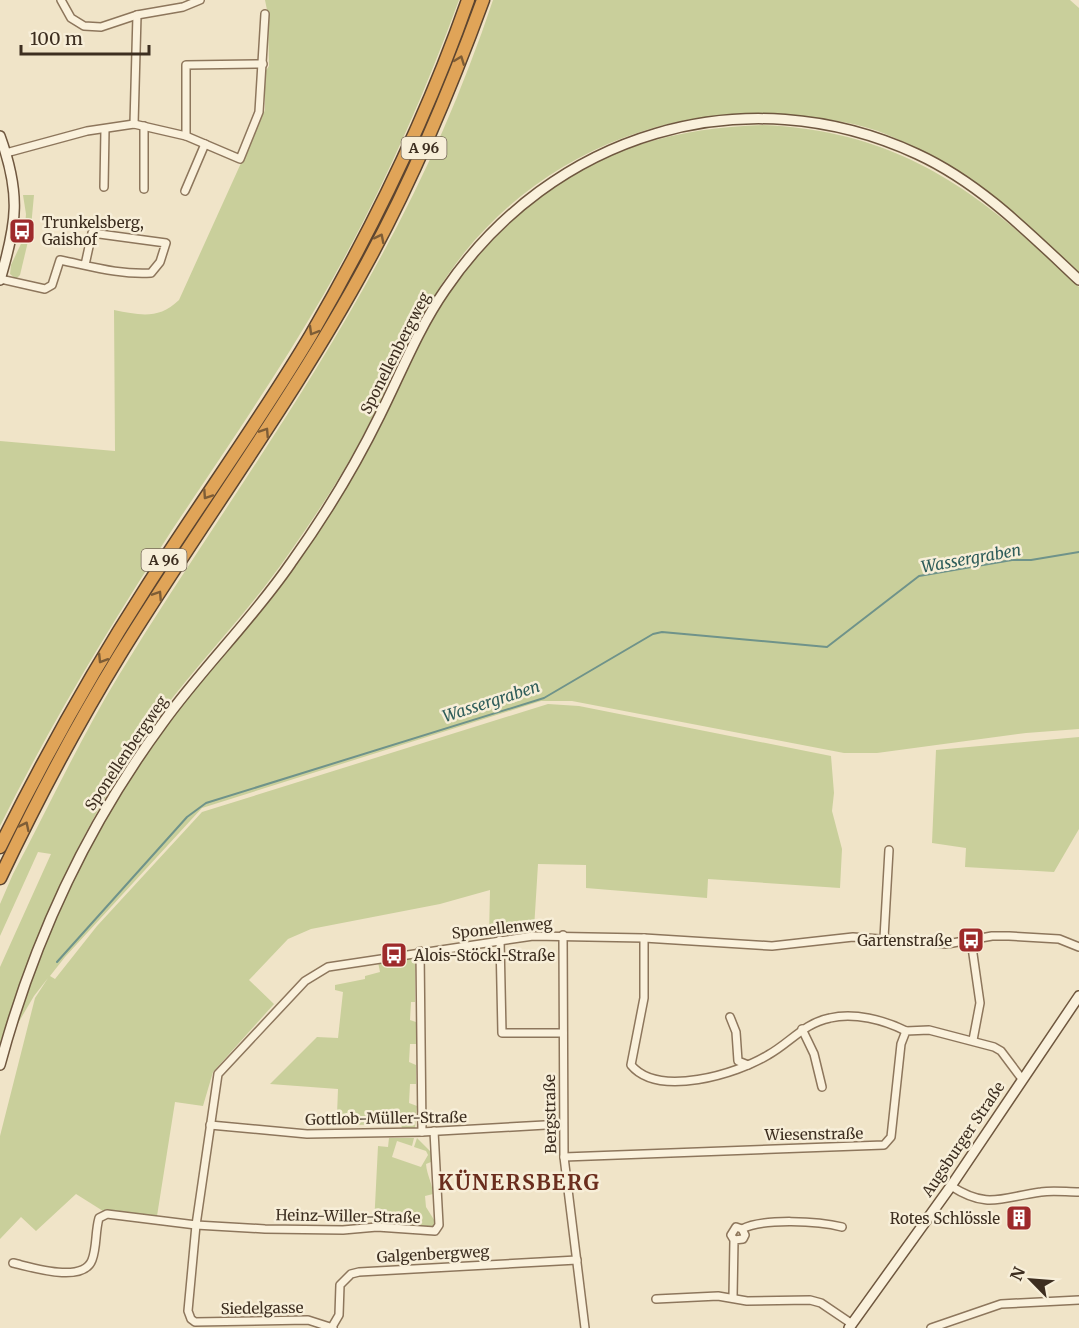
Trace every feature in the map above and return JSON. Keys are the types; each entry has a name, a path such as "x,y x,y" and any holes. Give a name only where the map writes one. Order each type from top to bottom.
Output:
{"highway":[{"name":"A 96","path":"0,847 60,731 97,668 284,379 342,280 372,224 428,106 468,0"},
{"name":"A 96","path":"0,878 40,797 94,698 297,382 367,263 421,154 483,0"}],"street":[{"path":"61,0 71,18 84,26 101,27 137,15 183,7 200,0"},
{"path":"6,153 87,131 134,124 186,136 240,159 259,112 265,14"},
{"path":"134,124 137,15"},
{"path":"186,136 186,65 263,64"},
{"name":"Sponellenbergweg","path":"0,1065 18,1000 44,935 85,843 111,799 194,681 264,598 303,545 368,439 422,329 445,289 496,228 553,181 600,153 648,135 681,126 712,121 770,119 847,129 918,154 963,180 1010,216 1079,280"},
{"path":"144,126 144,189"},
{"path":"104,187 105,129"},
{"path":"0,136 14,186 15,214 0,279 45,289 52,285 60,260 85,265 130,274 151,273 160,262 166,243 92,233 85,265"},
{"path":"185,191 205,144"},
{"path":"884,939 889,850"},
{"name":"Sponellenweg","path":"191,1319 188,1311 196,1225 218,1074 310,976 338,963 500,940 563,935 772,946 853,937 942,945 992,936 1059,939 1079,947"},
{"name":"Bergstraße","path":"563,935 564,1157 585,1328"},
{"path":"644,938 644,998 631,1065 639,1075 652,1080 704,1078 748,1065 769,1055 802,1029 840,1016 886,1023 906,1031 930,1030 972,1040 1001,1051 1022,1078"},
{"path":"500,940 502,1033 562,1033"},
{"path":"971,940 980,1003 972,1040"},
{"path":"420,951 422,1132"},
{"name":"Augsburger Straße","path":"850,1326 951,1186 1079,996"},
{"path":"730,1017 736,1032 738,1061 748,1065"},
{"path":"802,1029 814,1054 822,1087"},
{"name":"Wiesenstraße","path":"564,1157 884,1145 891,1137 902,1044 906,1031"},
{"name":"Gottlob-Müller-Straße","path":"210,1125 307,1134 422,1132 563,1124"},
{"name":"Heinz-Willer-Straße","path":"196,1225 343,1230 376,1227 435,1231 439,1225 434,1131"},
{"path":"951,1186 970,1198 987,1202 1045,1191 1079,1192"},
{"path":"13,1263 68,1273 87,1268 93,1258 98,1222 102,1215 196,1225"},
{"path":"733,1297 734,1240 743,1239 745,1235 742,1229 752,1225 780,1223 821,1223 842,1227"},
{"name":"Galgenbergweg","path":"332,1327 339,1315 340,1285 351,1274 577,1260"},
{"path":"656,1299 733,1297 747,1300 816,1301 850,1326"},
{"path":"931,1328 1001,1304 1079,1300"},
{"name":"Siedelgasse","path":"191,1319 207,1322 308,1320 332,1327"}],"green space":[{"path":"265,0 459,0 398,150 344,259 288,354 172,530 104,639 60,712 0,826 0,441 115,451 114,310 140,314 156,313 164,311 179,300 265,110 265,72 269,66 268,15"},
{"path":"493,0 1070,0 1079,8 1079,275 1013,214 941,162 888,135 833,120 751,114 704,117 658,127 614,141 572,162 533,187 497,218 464,253 449,273 423,315 341,475 321,506 256,598 164,709 123,768 79,846 60,886 26,970 0,1053 0,967 51,854 38,852 0,936 0,904 13,874 119,675 285,419 378,262 442,134"},
{"path":"763,125 813,130 858,140 899,154 937,173 973,196 1008,223 1079,287 1079,729 1026,733 877,753 844,753 572,701 541,701 202,808 50,976 55,979 97,926 202,812 548,704 579,706 831,756 834,793 832,811 842,849 840,888 708,879 707,898 586,888 586,865 538,864 534,929 489,936 490,890 440,904 311,929 288,939 249,980 274,1004 213,1072 203,1106 175,1102 157,1216 103,1211 76,1194 36,1231 21,1217 0,1239 0,1136 35,998 48,978 34,996 14,1030 43,948 78,869 98,830 144,756 169,721 273,596 328,518 364,458 421,341 451,290 489,244 518,216 559,184 586,168 641,144 670,136"},
{"path":"23,195 34,195 31,227 25,226"},
{"path":"27,231 30,233 20,275 16,279 10,274 11,265"},
{"path":"1079,737 1079,829 1054,872 965,867 966,848 932,843 936,750"},
{"path":"415,959 415,1002 411,1002 410,1020 416,1022 416,1044 410,1044 409,1062 416,1065 416,1084 410,1084 409,1103 417,1106 415,1128 402,1129 401,1123 356,1125 356,1117 337,1115 338,1089 270,1084 317,1037 338,1038 343,992 335,990 335,985 365,979 365,976 380,972 378,962"},
{"path":"389,1138 414,1138 412,1146 397,1141 392,1157 421,1167 428,1155 426,1151 414,1147 417,1138 431,1152 431,1162 426,1164 433,1194 425,1196 426,1207 436,1223 432,1229 396,1226 395,1218 379,1216 378,1225 374,1225 378,1146 388,1147"}],"waterway":[{"name":"Wassergraben","path":"57,962 187,817 206,803 544,698 653,634 662,632 827,647 919,576 1012,560 1031,560 1079,552"}],"place":[{"name":"Trunkelsberg, Gaishof","path":"22,231"},
{"name":"Gartenstraße","path":"971,940"},
{"name":"Alois-Stöckl-Straße","path":"394,955"},
{"name":"Rotes Schlössle","path":"1019,1218"}],"district":[{"name":"KÜNERSBERG","path":"519,1182"}]}
